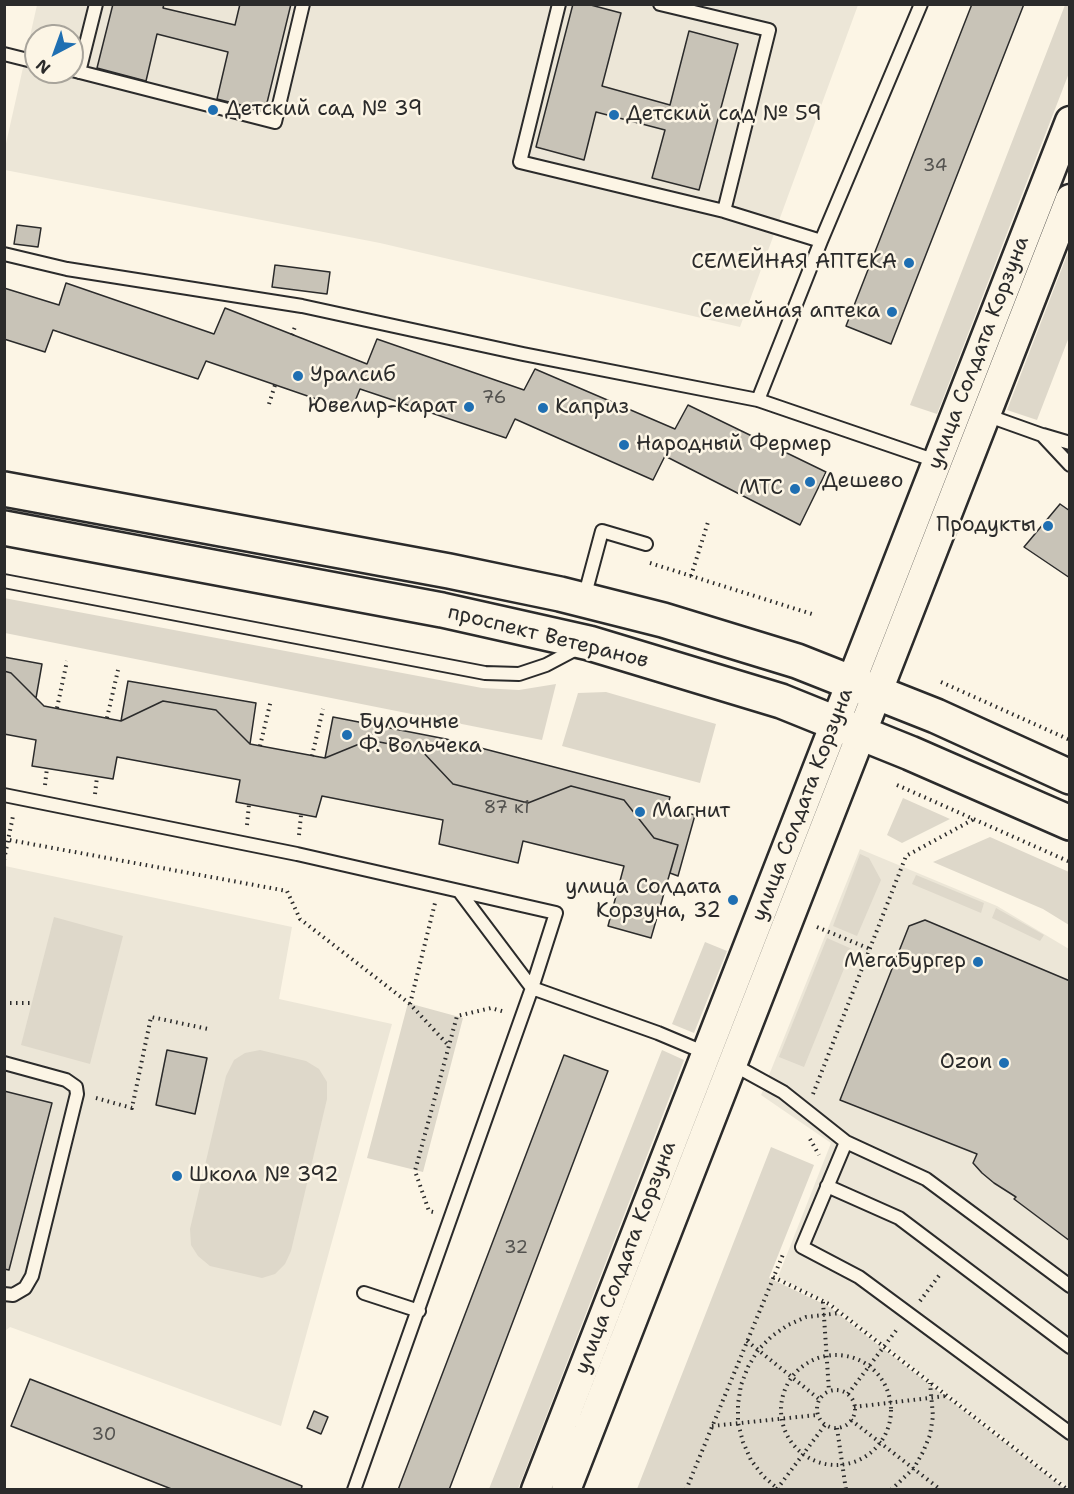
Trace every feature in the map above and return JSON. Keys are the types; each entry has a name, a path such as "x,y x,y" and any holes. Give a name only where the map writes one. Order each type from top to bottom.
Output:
{"main road":[{"name":"проспект Ветеранов","path":"4,489 437,569 584,599 796,661 936,716 1070,777"},
{"name":"проспект Ветеранов","path":"4,528 442,610 589,643 781,701 1070,823"}],"street":[{"name":"улица Солдата Корзуна","path":"863,687 963,471 972,410 1070,122"},
{"name":"улица Солдата Корзуна","path":"536,1490 719,1059 863,687 937,462 972,410 1070,199"},
{"name":"улица Солдата Корзуна","path":"566,1490 719,1059"}],"lane":[{"path":"84,44 96,4"},
{"path":"84,73 275,122 303,4"},
{"path":"559,4 520,162 724,211 821,241"},
{"path":"660,4 770,30 724,211"},
{"path":"758,400 821,241 921,4"},
{"path":"4,54 24,59"},
{"path":"4,254 67,269 302,306 523,354 758,400 963,471"},
{"path":"972,410 1070,443"},
{"path":"1042,435 1070,465"},
{"path":"584,599 602,531 646,544"},
{"path":"4,581 485,673 519,674 546,665 589,643"},
{"path":"11,797 297,854 556,913 522,1017 354,1490"},
{"path":"459,891 532,988 658,1033 757,1076 783,1092 846,1142 926,1179 1070,1286"},
{"path":"4,1064 66,1080 76,1087 77,1094 32,1275 25,1288 13,1295 4,1294"},
{"path":"846,1142 802,1247 859,1277 1070,1433"},
{"path":"827,1186 899,1218 1070,1347"},
{"path":"364,1293 419,1311"}],"path":[{"path":"269,404 275,385"},
{"path":"691,576 709,519"},
{"path":"641,560 815,615"},
{"path":"57,708 67,661"},
{"path":"107,718 118,670"},
{"path":"941,682 1070,740"},
{"path":"260,746 271,700"},
{"path":"312,756 323,709"},
{"path":"897,785 1070,862"},
{"path":"4,860 11,797"},
{"path":"810,1104 906,856 974,819"},
{"path":"7,839 287,891 300,919 411,1004 449,1046"},
{"path":"411,1004 438,886"},
{"path":"817,927 870,949"},
{"path":"4,1003 31,1003"},
{"path":"451,1218 429,1211 415,1171 457,1016 491,1008 522,1017"},
{"path":"77,1094 132,1108 151,1017 208,1029"},
{"path":"919,1301 946,1266"},
{"path":"686,1490 773,1277 840,1313 1068,1490"},
{"path":"823,1302 829,1391"},
{"path":"825,1425 777,1489 751,1460 738,1423 738,1404 741,1385 748,1366 772,1336 806,1317 840,1313"},
{"path":"848,1394 902,1323"},
{"path":"747,1341 819,1399"},
{"path":"827,1355 849,1356 870,1365 887,1388 891,1402 890,1424 881,1443 870,1454 843,1465 815,1461 803,1454 785,1432 781,1418 784,1390 791,1377 801,1366 827,1355"},
{"path":"891,1490 914,1468 930,1435 933,1416 930,1382"},
{"path":"839,1390 848,1394 854,1401 851,1420 844,1426 837,1428 825,1425 817,1414 816,1407 819,1399 829,1391 839,1390"},
{"path":"854,1407 946,1395"},
{"path":"712,1426 817,1414"},
{"path":"851,1420 940,1490"},
{"path":"837,1428 846,1490"}],"shaded area":[{"path":"37,5 858,5 740,327 380,243 5,170 5,148 24,63 24,84 84,84 84,24 33,24"},
{"path":"1065,5 1069,5 1069,73 937,414 910,405"},
{"path":"1069,250 1069,337 1037,420 1007,410"},
{"path":"4,598 482,688 519,690 556,684 542,740 5,633"},
{"path":"606,692 716,724 700,783 562,746 578,693"},
{"path":"903,798 950,819 902,843 887,835"},
{"path":"990,837 1069,872 1069,925 1043,909 933,862"},
{"path":"860,849 997,906 1069,949 1069,1488 830,1303 778,1277 831,1143 761,1095"},
{"path":"860,854 869,858 881,880 857,936 833,926"},
{"name":"Школа № 392","path":"5,866 292,927 279,999 392,1024 281,1426 10,1327 5,1331"},
{"path":"916,875 984,903 981,913 912,884"},
{"path":"996,908 1044,935 1040,941 992,918"},
{"path":"54,917 123,936 90,1064 21,1045"},
{"path":"827,938 852,949 804,1067 779,1057"},
{"path":"705,942 727,951 694,1033 672,1024"},
{"path":"408,1003 463,1018 423,1172 367,1158"},
{"path":"260,1050 306,1061 319,1069 327,1082 327,1099 291,1251 285,1264 275,1274 262,1278 210,1266 198,1256 191,1245 190,1229 226,1076 234,1060 245,1053"},
{"path":"662,1050 684,1060 518,1489 489,1489"},
{"path":"771,1147 814,1165 769,1278 828,1306 1065,1489 637,1489"}],"building":[{"path":"113,4 164,4 163,8 235,25 240,4 291,4 265,111 217,99 228,52 157,34 146,81 97,68"},
{"path":"573,4 587,4 621,13 602,86 670,105 689,31 738,44 699,190 652,178 665,130 596,112 584,160 536,147"},
{"path":"972,4 1024,4 891,344 846,326"},
{"path":"17,225 41,228 38,247 14,244"},
{"path":"275,265 330,272 327,294 272,287"},
{"path":"66,283 214,334 225,308 367,364 377,339 524,390 535,369 675,429 688,405 826,472 800,525 665,456 653,480 515,419 506,438 360,389 351,411 206,361 198,379 53,330 45,352 4,339 4,288 59,305"},
{"path":"1060,504 1070,511 1070,578 1024,547"},
{"path":"4,657 42,664 36,698 11,673 4,671"},
{"path":"4,671 11,673 44,706 121,721 163,701 216,710 250,744 325,758 369,740 421,750 453,784 528,803 571,786 624,800 654,838 678,845 651,938 608,926 624,866 523,841 518,863 439,844 443,820 322,796 316,817 236,802 240,780 117,757 113,779 32,766 36,740 4,734"},
{"path":"128,681 256,703 250,744 216,710 163,701 121,721"},
{"path":"333,717 446,739 670,797 667,808 695,815 678,876 670,873 678,845 654,838 624,800 571,786 528,803 453,784 421,750 369,740 325,758"},
{"path":"925,920 1070,981 1070,1241 982,1173 973,1163 977,1154 840,1100 909,926"},
{"path":"167,1050 207,1058 195,1114 156,1105"},
{"path":"564,1055 608,1071 449,1490 398,1490"},
{"path":"4,1091 52,1103 9,1270 4,1269"},
{"path":"30,1379 302,1486 301,1490 174,1490 11,1426"},
{"path":"314,1411 328,1417 321,1434 307,1428"}],"place":[{"name":"Детский сад № 39","path":"213,110"},
{"name":"Детский сад № 59","path":"614,115"},
{"name":"СЕМЕЙНАЯ АПТЕКА","path":"909,263"},
{"name":"Семейная аптека","path":"892,312"},
{"name":"Уралсиб","path":"298,376"},
{"name":"Ювелир-Карат","path":"469,407"},
{"name":"Каприз","path":"543,408"},
{"name":"Народный Фермер","path":"624,445"},
{"name":"Дешево","path":"810,482"},
{"name":"МТС","path":"795,489"},
{"name":"Продукты","path":"1048,526"},
{"name":"Булочные Ф. Вольчека","path":"347,735"},
{"name":"Магнит","path":"640,812"},
{"name":"улица Солдата Корзуна, 32","path":"733,900"},
{"name":"МегаБургер","path":"978,962"},
{"name":"Ozon","path":"1004,1063"},
{"name":"Школа № 392","path":"177,1176"}]}
